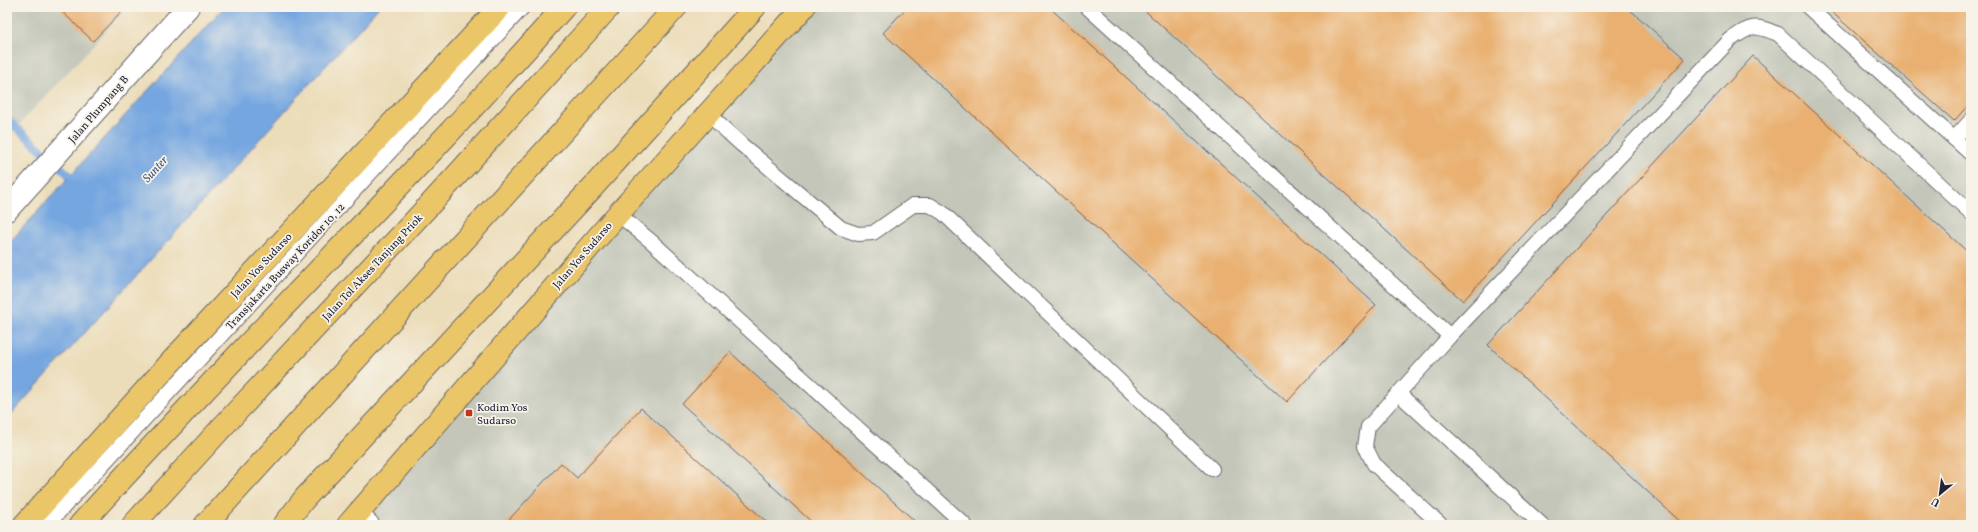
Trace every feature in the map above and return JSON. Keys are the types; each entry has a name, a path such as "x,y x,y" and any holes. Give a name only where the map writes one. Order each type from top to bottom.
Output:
{"highway":[{"name":"Jalan Yos Sudarso","path":"24,525 180,352 500,7"},
{"path":"80,525 564,7"},
{"name":"Jalan Tol Akses Tanjung Priok","path":"133,525 436,198 609,7"},
{"path":"205,525 676,7"},
{"path":"284,525 305,498 581,199 755,7"},
{"name":"Jalan Yos Sudarso","path":"358,522 618,214 804,7"}],"street":[{"name":"Jalan Plumpang B","path":"14,203 188,7"}],"lane":[{"name":"Transjakarta Busway Koridor 10, 12","path":"47,525 523,7"},
{"path":"1087,7 1450,336"},
{"path":"1808,7 1971,154"},
{"path":"1441,525 1374,464 1366,446 1368,427 1450,336 1730,40 1745,30 1758,26 1778,34 1971,213"},
{"path":"708,114 742,145 841,228 858,234 873,233 913,205 930,205 943,213 1212,469"},
{"path":"1954,139 1971,120"},
{"path":"618,214 652,242 965,525"},
{"path":"1398,394 1542,525"}],"shaded area":[{"path":"7,7 128,7 7,138"},
{"path":"804,7 1971,7 1971,525 362,525"}],"water":[{"name":"Sunter","path":"224,7 379,7 7,419 7,245"}],"building":[{"path":"57,7 116,7 121,12 93,41"},
{"path":"907,7 1049,7 1376,305 1287,402 883,33"},
{"path":"1141,7 1627,7 1685,59 1463,301"},
{"path":"1826,7 1971,7 1971,102 1954,121"},
{"path":"1753,56 1971,255 1971,525 1684,525 1488,345"},
{"path":"730,352 919,525 815,525 682,404"},
{"path":"641,408 770,525 504,525 561,463 577,478"}],"waterway":[{"path":"7,119 78,183"}],"place":[{"name":"Kodim Yos Sudarso","path":"469,413"}]}
